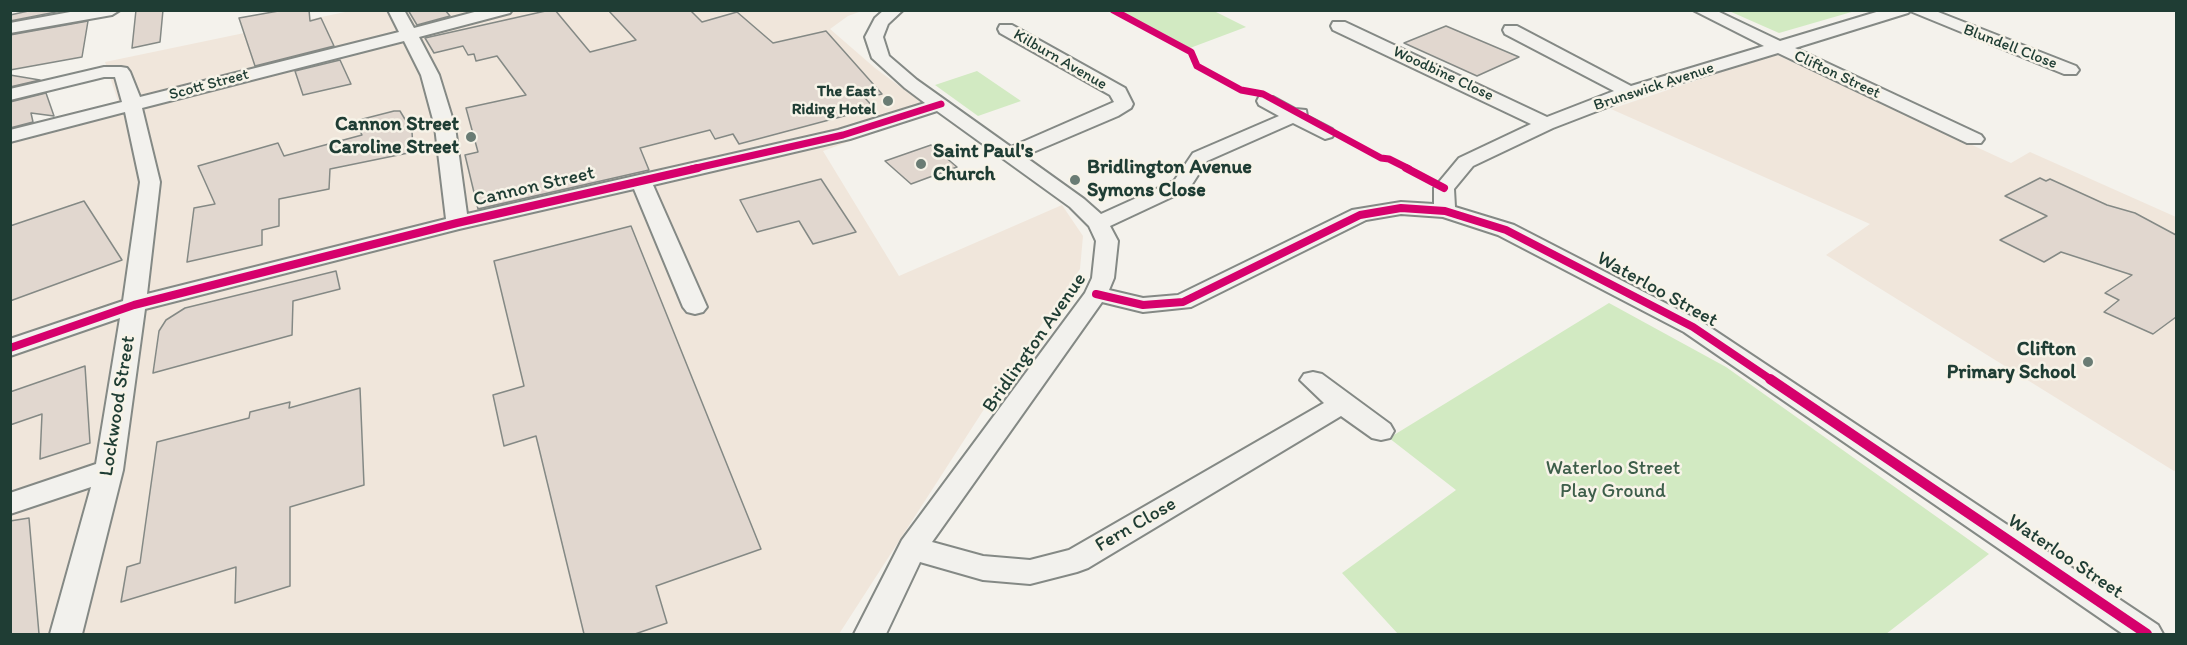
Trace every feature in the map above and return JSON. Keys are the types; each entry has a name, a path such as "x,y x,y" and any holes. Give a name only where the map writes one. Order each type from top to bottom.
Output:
{"street":[{"path":"10,28 112,10"},
{"path":"396,10 407,35 430,75 445,127 456,223"},
{"name":"Scott Street","path":"10,135 504,10"},
{"path":"895,10 881,22 874,37 881,58 911,84 1077,203 1098,223 1182,185 1200,157 1296,115"},
{"name":"Clifton Street","path":"1701,10 1974,139"},
{"name":"Brunswick Avenue","path":"1444,211 1444,188 1466,162 1546,124 1629,92 1902,10"},
{"name":"Blundell Close","path":"1917,10 2070,70"},
{"name":"Woodbine Close","path":"1339,26 1546,124"},
{"name":"Kilburn Avenue","path":"1006,29 1118,92 1124,104 1111,112 1008,155"},
{"path":"1511,30 1629,92"},
{"name":"Lockwood Street","path":"10,94 104,72 122,72 128,86 150,182 135,305 109,470 66,634"},
{"path":"1266,101 1296,115 1325,133"},
{"name":"Cannon Street","path":"10,348 135,305 456,223 843,135 941,104"},
{"path":"641,181 695,307"},
{"name":"Waterloo Street","path":"1096,294 1143,305 1183,302 1360,215 1401,208 1444,211 1506,230 1693,327 2147,634"},
{"name":"Bridlington Avenue","path":"870,634 912,548 1096,294 1103,278 1107,241 1098,223"},
{"path":"1313,380 1381,431"},
{"name":"Fern Close","path":"912,548 983,568 1030,572 1077,560 1342,404"},
{"path":"10,504 109,470"}],"shaded area":[{"path":"350,11 862,11 848,16 830,29 875,68 933,111 823,151 899,276 1062,205 1083,236 1080,269 999,386 839,634 11,634 10,132 119,104 105,62"},
{"name":"Clifton Primary School","path":"1775,54 2011,163 2030,152 2176,217 2176,470 2174,471 1826,255 1870,224 1611,109"}],"green space":[{"path":"1120,11 1214,11 1246,27 1190,48"},
{"path":"1729,11 1855,11 1779,33"},
{"path":"977,71 1021,101 978,116 935,85"},
{"name":"Waterloo Street Play Ground","path":"1609,303 1726,367 1989,554 1886,634 1398,634 1342,573 1456,490 1389,438"}],"building":[{"path":"33,10 66,10 10,21 10,15"},
{"path":"136,10 163,10 160,42 132,48"},
{"path":"284,10 309,10 310,21 321,18 334,46 255,66 239,18"},
{"path":"408,10 445,10 450,16 417,25"},
{"path":"555,10 590,52 636,40 608,10 690,10 702,22 737,12 773,43 826,31 882,94 865,98 874,108 739,144 733,134 715,139 710,130 640,148 649,170 478,209 465,155 478,152 466,108 526,95 497,56 476,61 474,54 468,55 463,46 434,53 425,38"},
{"path":"88,21 82,57 10,70 10,35"},
{"path":"1446,26 1519,57 1477,76 1404,43"},
{"path":"340,60 351,84 303,95 295,71"},
{"path":"10,75 40,80 10,87"},
{"path":"46,93 54,116 31,113 33,122 10,128 10,102"},
{"path":"400,111 412,131 413,152 330,169 329,189 279,199 279,226 262,230 262,245 187,262 194,208 215,204 198,166 278,143 284,156 362,135 355,121"},
{"name":"Saint Paul's Church","path":"931,145 957,167 911,184 885,161"},
{"path":"2040,178 2046,181 2050,179 2107,205 2135,213 2176,235 2176,317 2153,334 2104,312 2119,300 2105,293 2132,275 2061,252 2044,262 2000,240 2047,216 2005,196"},
{"path":"821,179 856,232 813,244 799,221 757,232 740,200"},
{"path":"84,201 122,260 10,301 10,226"},
{"path":"631,226 761,549 656,586 667,623 635,634 584,634 536,436 504,446 493,395 524,386 494,261"},
{"path":"336,271 340,289 293,301 292,335 153,373 159,331 166,320 185,308"},
{"path":"85,366 90,443 40,459 42,414 10,425 10,392"},
{"path":"360,388 364,485 290,507 290,586 235,603 236,567 121,602 127,567 140,563 157,442 249,418 250,412 290,402 289,408"},
{"path":"29,518 39,634 10,634 10,521"}],"cycle path":[{"path":"1113,10 1191,52 1197,66 1241,90 1263,94 1381,158 1389,159 1444,188"},
{"path":"10,348 134,305 457,223 843,135 941,104"},
{"path":"1096,294 1143,305 1183,302 1360,215 1401,208 1445,211 1506,230 1693,327 2147,634"}],"place":[{"name":"The East Riding Hotel","path":"888,101"},
{"name":"Cannon Street Caroline Street","path":"471,137"},
{"name":"Saint Paul's Church","path":"921,164"},
{"name":"Bridlington Avenue Symons Close","path":"1075,180"},
{"name":"Clifton Primary School","path":"2088,362"}]}
